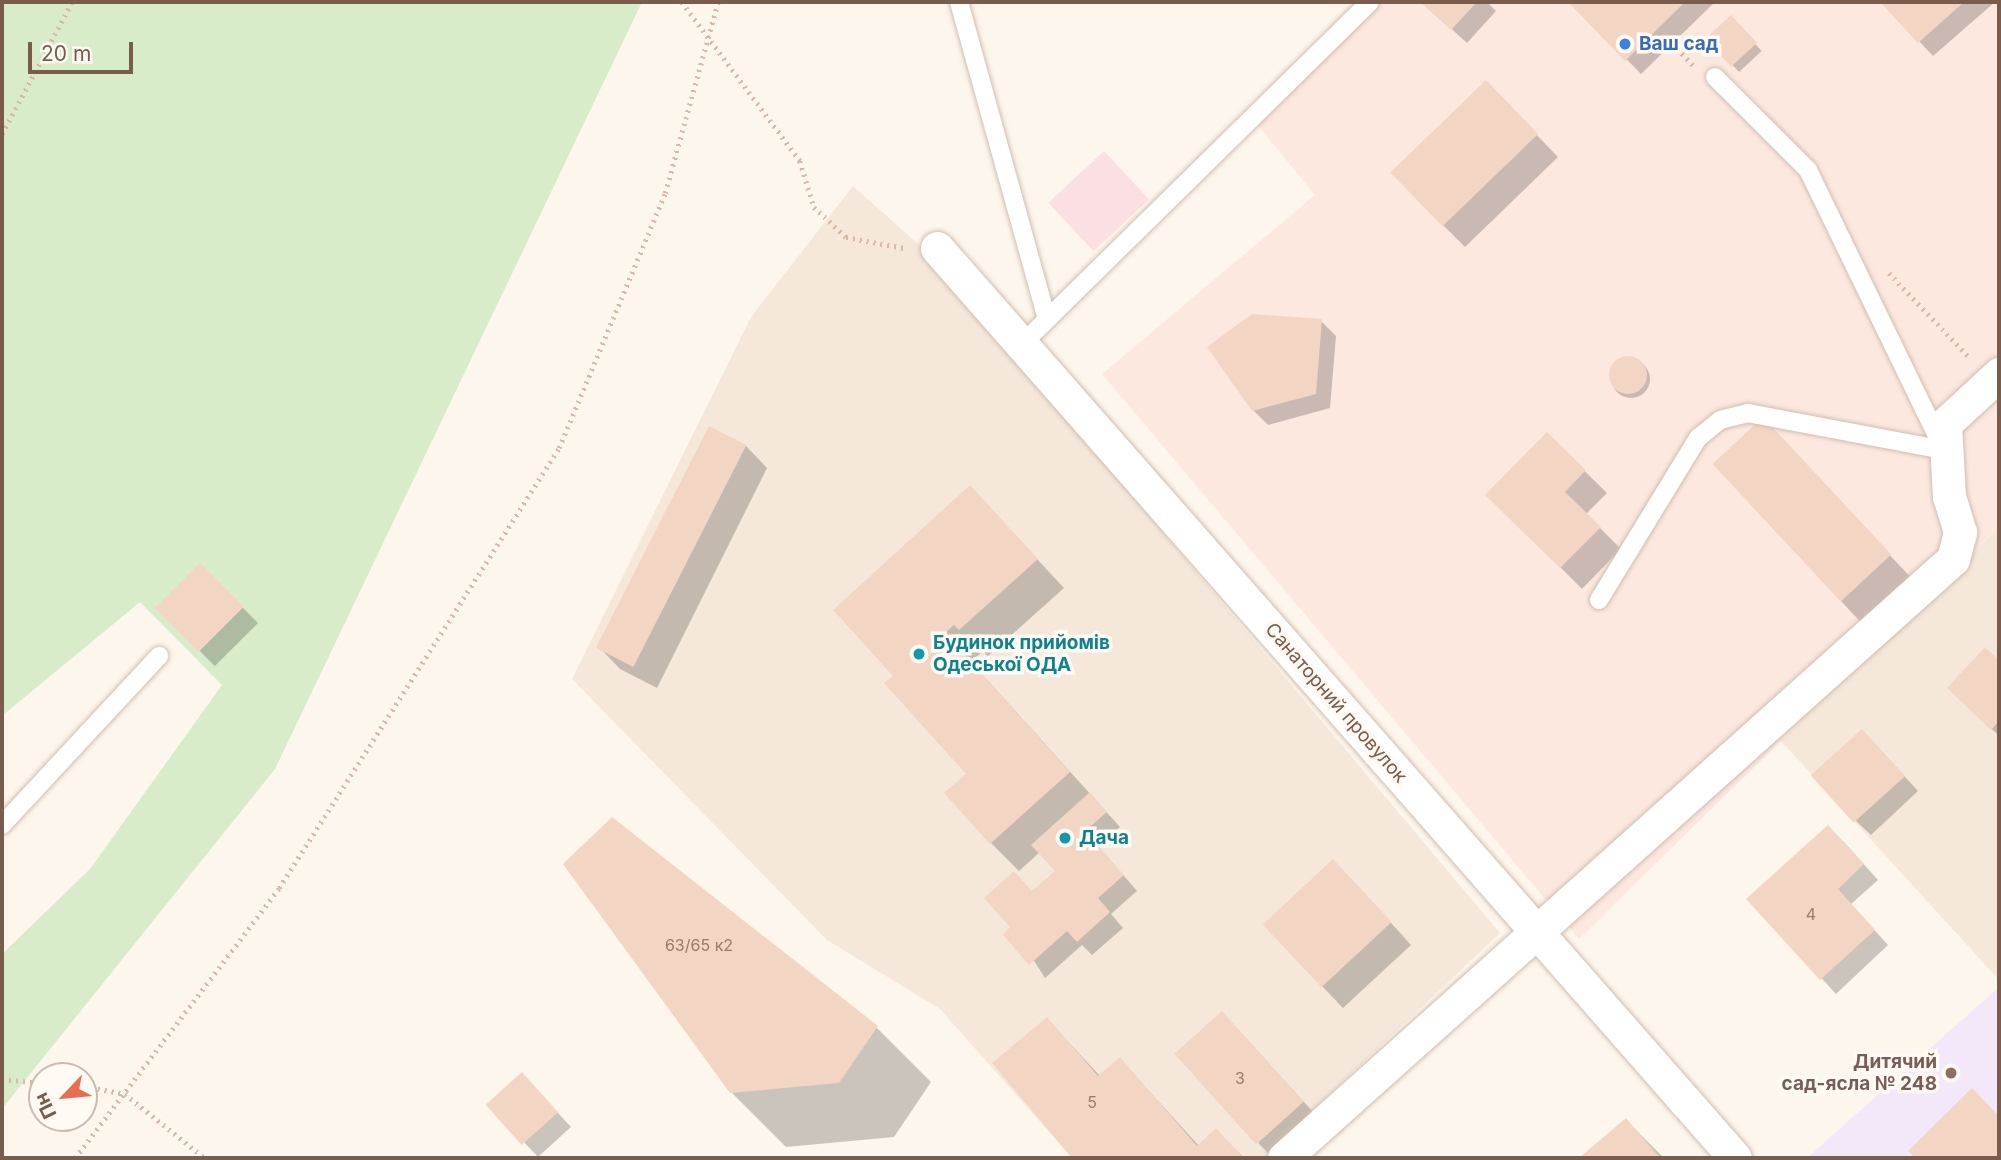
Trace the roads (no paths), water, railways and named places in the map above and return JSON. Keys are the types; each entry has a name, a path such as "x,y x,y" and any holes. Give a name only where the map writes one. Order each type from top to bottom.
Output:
{"street":[{"name":"Санаторний провулок","path":"937,248 1735,1158"},
{"path":"1284,1158 1534,930 1953,559 1960,532 1944,450 1944,424 1999,374"}],"lane":[{"path":"959,2 1047,319"},
{"path":"1021,345 1370,2"},
{"path":"1715,77 1808,170 1944,450"},
{"path":"1599,600 1698,438 1720,420 1748,413 1944,450"},
{"path":"2,825 159,656"}],"place":[{"name":"Ваш сад","path":"1625,44"},
{"name":"Будинок прийомів Одеської ОДА","path":"919,654"},
{"name":"Дача","path":"1065,838"},
{"name":"Дитячий сад-ясла № 248","path":"1951,1073"}]}
